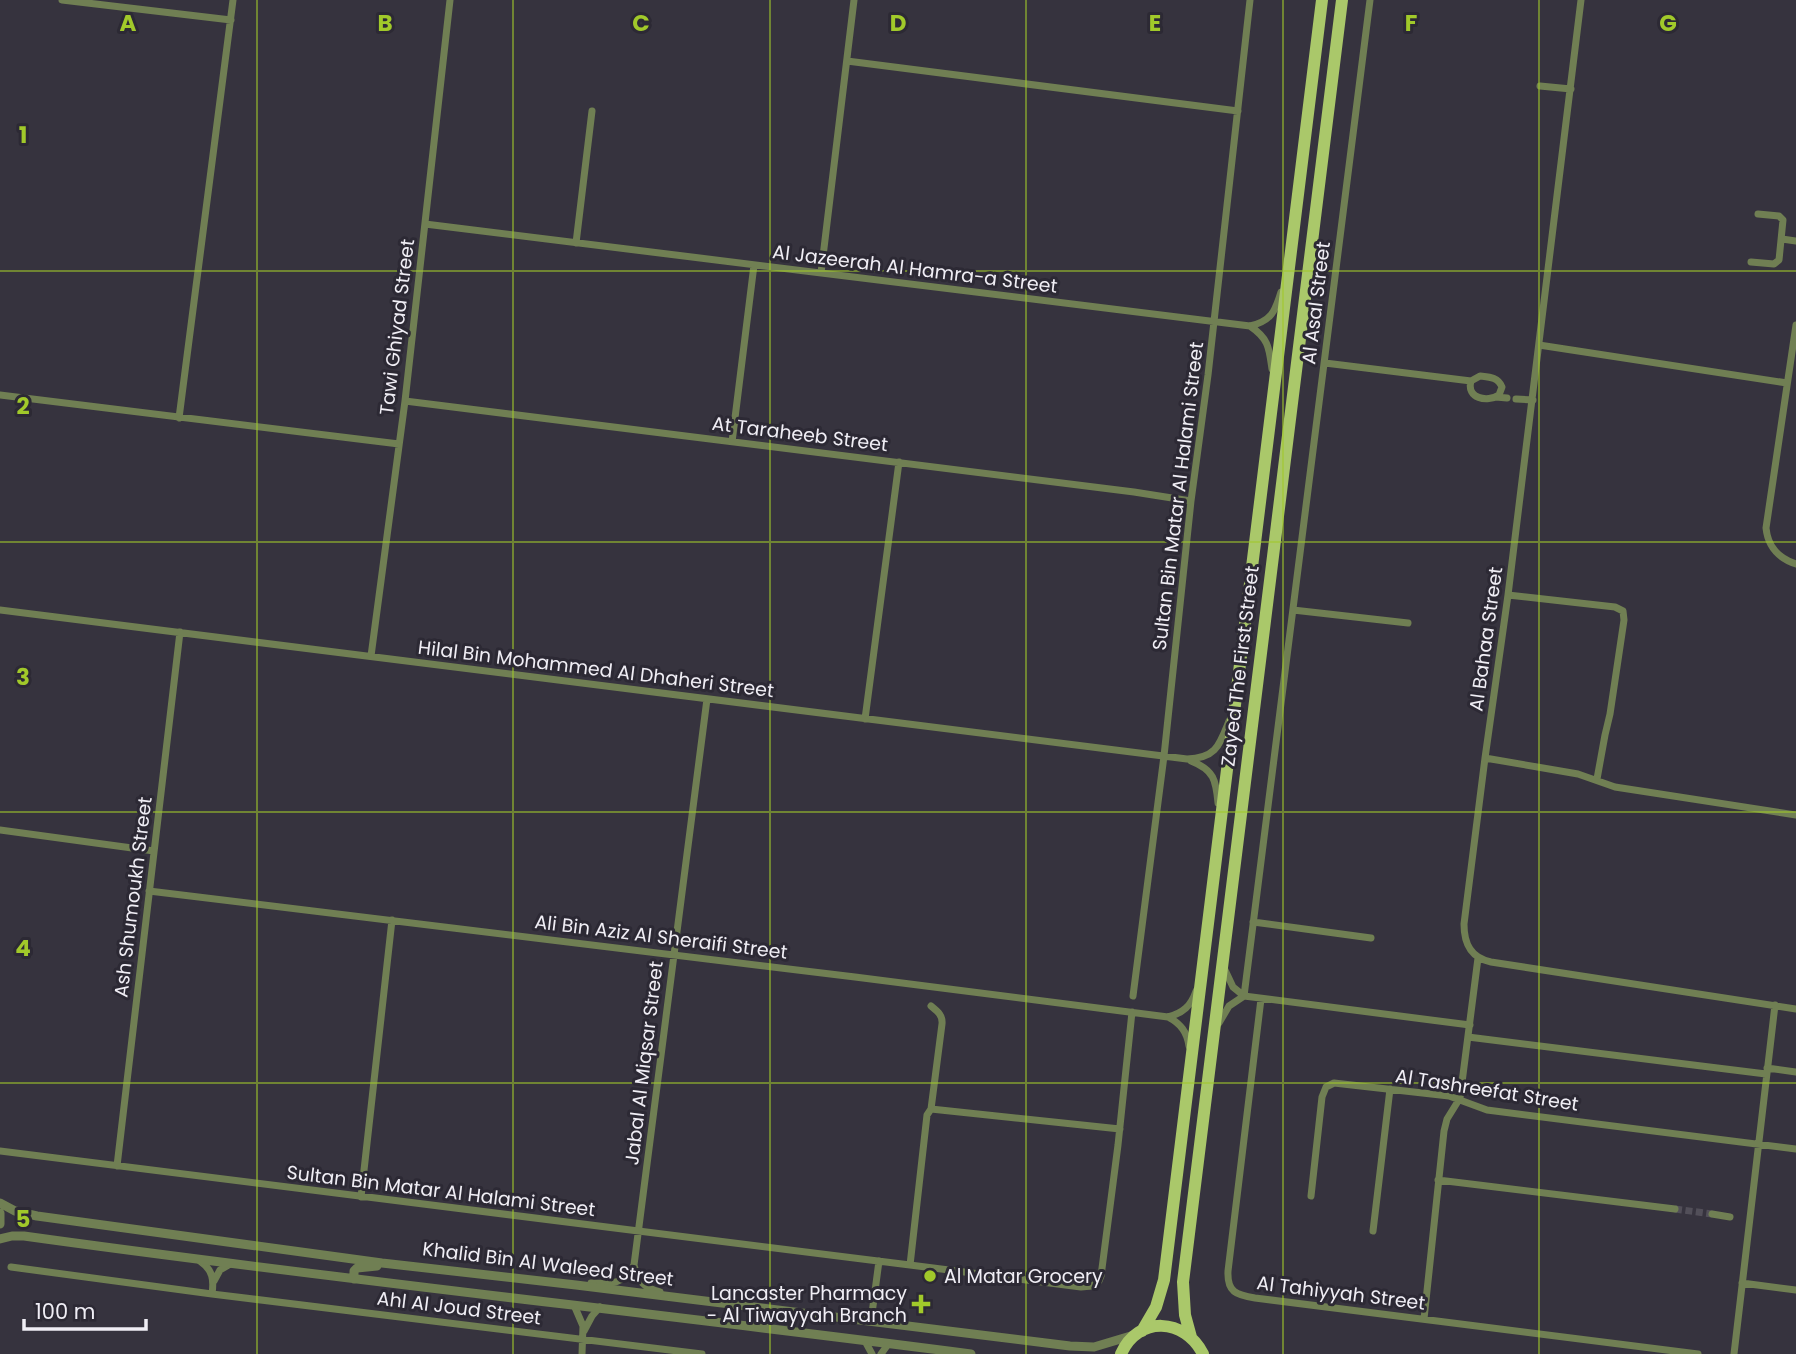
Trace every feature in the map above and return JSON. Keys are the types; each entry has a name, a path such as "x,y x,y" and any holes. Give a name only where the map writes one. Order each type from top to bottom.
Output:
{"main road":[{"name":"Zayed The First Street","path":"1122,1354 1128,1342 1139,1333 1156,1307 1164,1280 1322,0"},
{"name":"Zayed The First Street","path":"1197,1345 1185,1315 1183,1282 1342,0"},
{"path":"1139,1333 1162,1326 1182,1331 1197,1345"}],"street":[{"path":"62,0 231,20"},
{"path":"179,418 233,0"},
{"name":"Tawi Ghiyad Street","path":"371,656 405,401 450,0"},
{"path":"821,273 854,0"},
{"name":"Sultan Bin Matar Al Halami Street","path":"1133,996 1164,756 1250,0"},
{"name":"Al Asal Street","path":"1244,996 1370,0"},
{"name":"Al Bahaa Street","path":"1478,958 1465,940 1464,924 1508,595 1581,0"},
{"path":"847,61 1238,110"},
{"path":"1540,86 1571,89"},
{"path":"576,243 592,111"},
{"path":"1751,262 1772,265 1779,260 1784,222 1781,218 1758,214"},
{"name":"Al Jazeerah Al Hamra-a Street","path":"425,224 1250,326"},
{"path":"1782,239 1796,241"},
{"path":"732,442 754,265"},
{"path":"1250,326 1265,321 1272,314 1290,266"},
{"path":"1796,325 1766,528 1768,541 1775,551 1796,564"},
{"path":"1250,326 1262,335 1269,346 1275,388"},
{"path":"1539,345 1787,383"},
{"path":"1325,363 1471,381 1480,376 1497,380 1501,384 1502,390 1496,397"},
{"path":"1471,381 1470,390 1474,395 1489,399 1496,397 1532,400"},
{"path":"0,395 399,444"},
{"name":"At Taraheeb Street","path":"405,401 1191,501"},
{"path":"865,719 900,462"},
{"path":"1508,595 1615,607 1623,611 1625,620 1597,779"},
{"name":"Hilal Bin Mohammed Al Dhaheri Street","path":"0,610 1187,759 1203,766 1213,775 1220,827"},
{"path":"1293,610 1408,623"},
{"name":"Ash Shumoukh Street","path":"117,1166 180,632"},
{"name":"Jabal Al Miqsar Street","path":"634,1265 707,699"},
{"path":"1187,759 1204,757 1214,751 1221,741 1235,704"},
{"path":"1485,758 1578,774 1622,789 1796,815"},
{"path":"0,831 154,851"},
{"name":"Ali Bin Aziz Al Sheraifi Street","path":"149,891 1168,1017"},
{"path":"361,1197 392,920"},
{"path":"1253,922 1371,938"},
{"path":"1424,1320 1445,1125 1460,1098 1478,958 1796,1009"},
{"path":"1223,963 1230,982 1244,996 1470,1026"},
{"path":"1168,1017 1182,1012 1189,1005 1202,973"},
{"path":"1214,1033 1224,1013 1236,1000 1244,996"},
{"name":"Al Tahiyyah Street","path":"1261,999 1228,1271 1229,1285 1235,1292 1249,1297 1698,1354"},
{"path":"1734,1354 1775,1005"},
{"path":"910,1265 927,1115 931,1109 942,1019 931,1006"},
{"name":"Sultan Bin Matar Al Halami Street","path":"0,1151 1026,1281 1092,1286 1101,1276 1132,1012"},
{"path":"1168,1017 1176,1021 1184,1031 1191,1065"},
{"path":"1468,1037 1766,1071 1796,1072"},
{"name":"Al Tashreefat Street","path":"1311,1196 1322,1097 1324,1089 1339,1083 1460,1098 1487,1110 1796,1149"},
{"path":"1373,1231 1390,1089"},
{"path":"931,1109 1120,1129"},
{"path":"1438,1180 1675,1209"},
{"name":"Khalid Bin Al Waleed Street","path":"0,1203 15,1211 37,1216 382,1263 1081,1346 1094,1347 1139,1333"},
{"path":"0,1213 0,1224"},
{"path":"1712,1214 1730,1217"},
{"name":"Khalid Bin Al Waleed Street","path":"0,1238 24,1236 971,1354"},
{"path":"200,1260 213,1276 212,1294"},
{"path":"872,1321 879,1261"},
{"path":"354,1279 357,1268 373,1267 382,1263"},
{"path":"213,1282 220,1270 232,1264"},
{"path":"576,1284 612,1284 628,1275 634,1265"},
{"path":"634,1265 640,1282 651,1290 691,1298"},
{"name":"Ahl Al Joud Street","path":"11,1267 212,1294 584,1335 702,1354"},
{"path":"1742,1283 1796,1290"},
{"path":"574,1304 582,1320 582,1354"},
{"path":"584,1335 592,1316 600,1307"},
{"path":"866,1340 872,1354"},
{"path":"881,1354 889,1343"},
{"path":"1197,1345 1211,1354"}],"tunnel":[{"path":"1675,1209 1712,1214"}],"place":[{"name":"Al Matar Grocery","path":"930,1276"},
{"name":"Lancaster Pharmacy - Al Tiwayyah Branch","path":"921,1304"}]}
